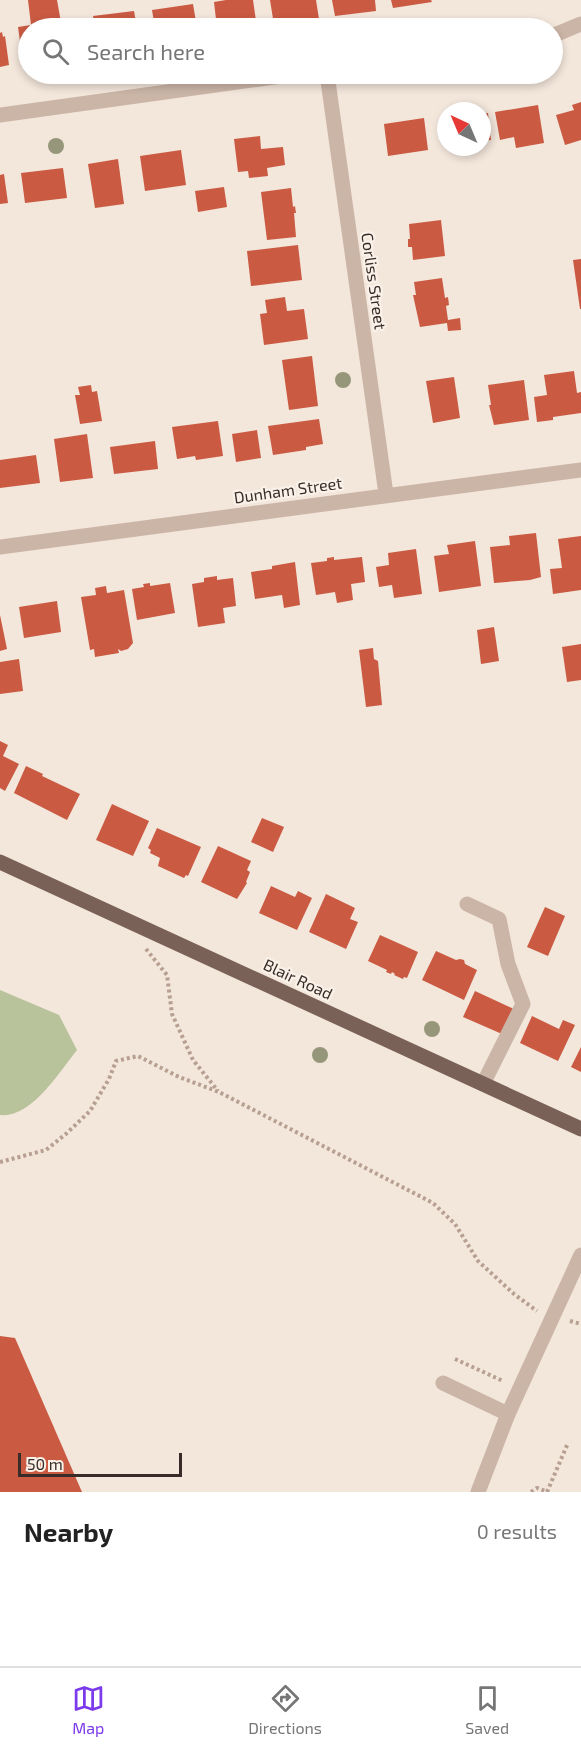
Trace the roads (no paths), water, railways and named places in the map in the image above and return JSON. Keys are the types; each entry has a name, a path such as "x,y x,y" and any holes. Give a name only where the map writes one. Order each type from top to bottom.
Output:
{"main road":[{"name":"Blair Road","path":"0,862 581,1129"}],"street":[{"path":"563,31 581,24"},
{"path":"0,115 224,84"},
{"name":"Corliss Street","path":"328,84 386,494"},
{"name":"Dunham Street","path":"0,547 386,494 581,470"},
{"path":"467,904 499,919 508,964 523,1004 483,1084"},
{"path":"478,1492 508,1414 581,1255"},
{"path":"443,1383 508,1414"}]}
